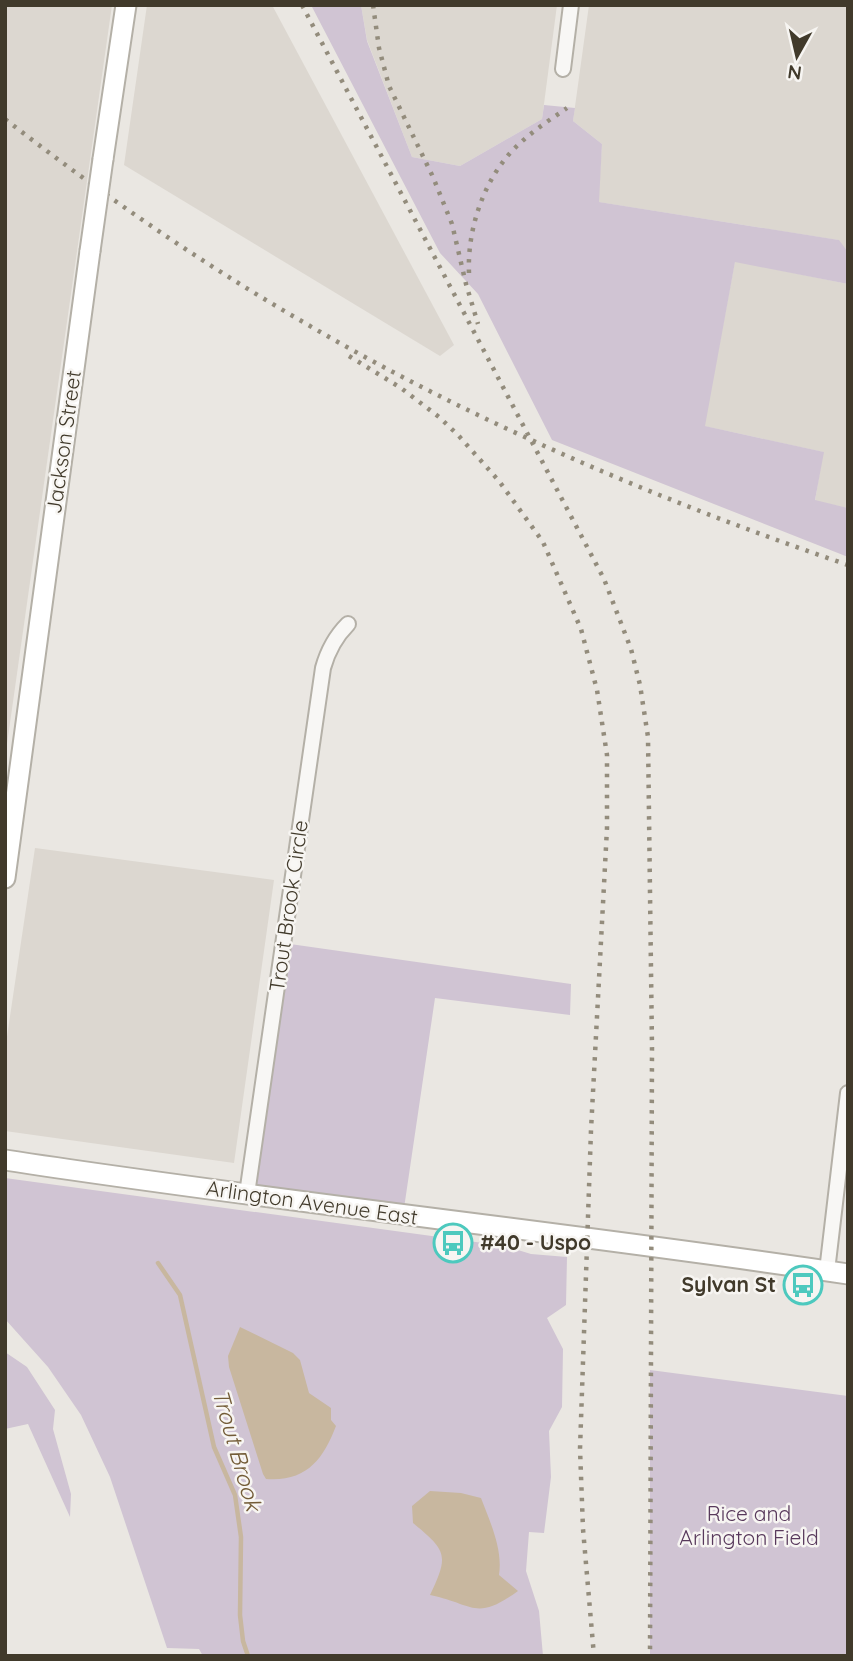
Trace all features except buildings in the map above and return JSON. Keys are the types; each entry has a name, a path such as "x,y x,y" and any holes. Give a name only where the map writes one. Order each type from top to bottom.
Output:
{"street":[{"name":"Jackson Street","path":"5,878 126,5"},
{"path":"563,69 572,5"},
{"name":"Trout Brook Circle","path":"247,1194 323,668 337,636 348,624"},
{"path":"827,1271 848,1093"},
{"name":"Arlington Avenue East","path":"5,1160 848,1274"}],"shaded area":[{"path":"5,5 112,5 5,758"},
{"path":"147,5 272,5 454,345 440,356 124,165"},
{"path":"361,5 557,5 542,119 460,166 412,157 367,40"},
{"path":"589,5 848,5 848,252 838,240 598,202 602,144 573,121"},
{"path":"735,261 848,284 848,508 815,501 823,452 704,426"},
{"path":"35,848 274,880 234,1163 5,1131 5,1050"},
{"path":"240,1327 293,1353 300,1360 309,1393 331,1408 331,1420 336,1426 325,1449 311,1466 292,1477 266,1479 263,1474 229,1367 228,1356"},
{"path":"430,1491 461,1493 481,1498 497,1546 499,1575 518,1591 492,1606 483,1608 474,1608 430,1595 440,1571 441,1554 433,1540 413,1523 412,1506"}],"green space":[{"path":"311,5 361,5 367,41 412,157 460,166 542,119 544,105 575,108 573,121 602,144 599,202 839,240 848,252 848,284 735,262 705,426 824,452 815,500 848,508 848,557 552,440 478,294 440,253"},
{"path":"283,943 571,984 570,1015 435,998 403,1215 247,1194"},
{"path":"5,1178 505,1246 531,1254 567,1257 566,1305 547,1318 563,1349 562,1407 549,1431 551,1477 544,1533 529,1532 526,1571 539,1611 543,1656 203,1656 199,1649 167,1648 110,1477 81,1415 48,1367 5,1319"},
{"path":"5,1352 27,1367 55,1410 53,1429 71,1494 70,1517 28,1424 5,1429"},
{"name":"Rice and Arlington Field","path":"650,1370 848,1396 848,1656 650,1656"}],"waterway":[{"name":"Trout Brook","path":"158,1263 180,1295 214,1447 235,1495 241,1537 240,1615 248,1656"}],"railway":[{"path":"302,5 604,579 631,649 640,685 648,737 652,1048 650,1656"},
{"path":"373,5 379,48 389,86 433,177 452,224 478,324"},
{"path":"469,273 475,221 480,203 497,171 525,139 567,108"},
{"path":"5,119 76,173 185,249 298,319 430,391 498,425 636,485 848,565"},
{"path":"349,356 401,388 439,417 499,481 543,542 581,629 597,690 607,755 607,828 591,1130 580,1449 583,1529 594,1656"}],"place":[{"name":"#40 - Uspo","path":"453,1243"},
{"name":"Sylvan St","path":"803,1285"}]}
